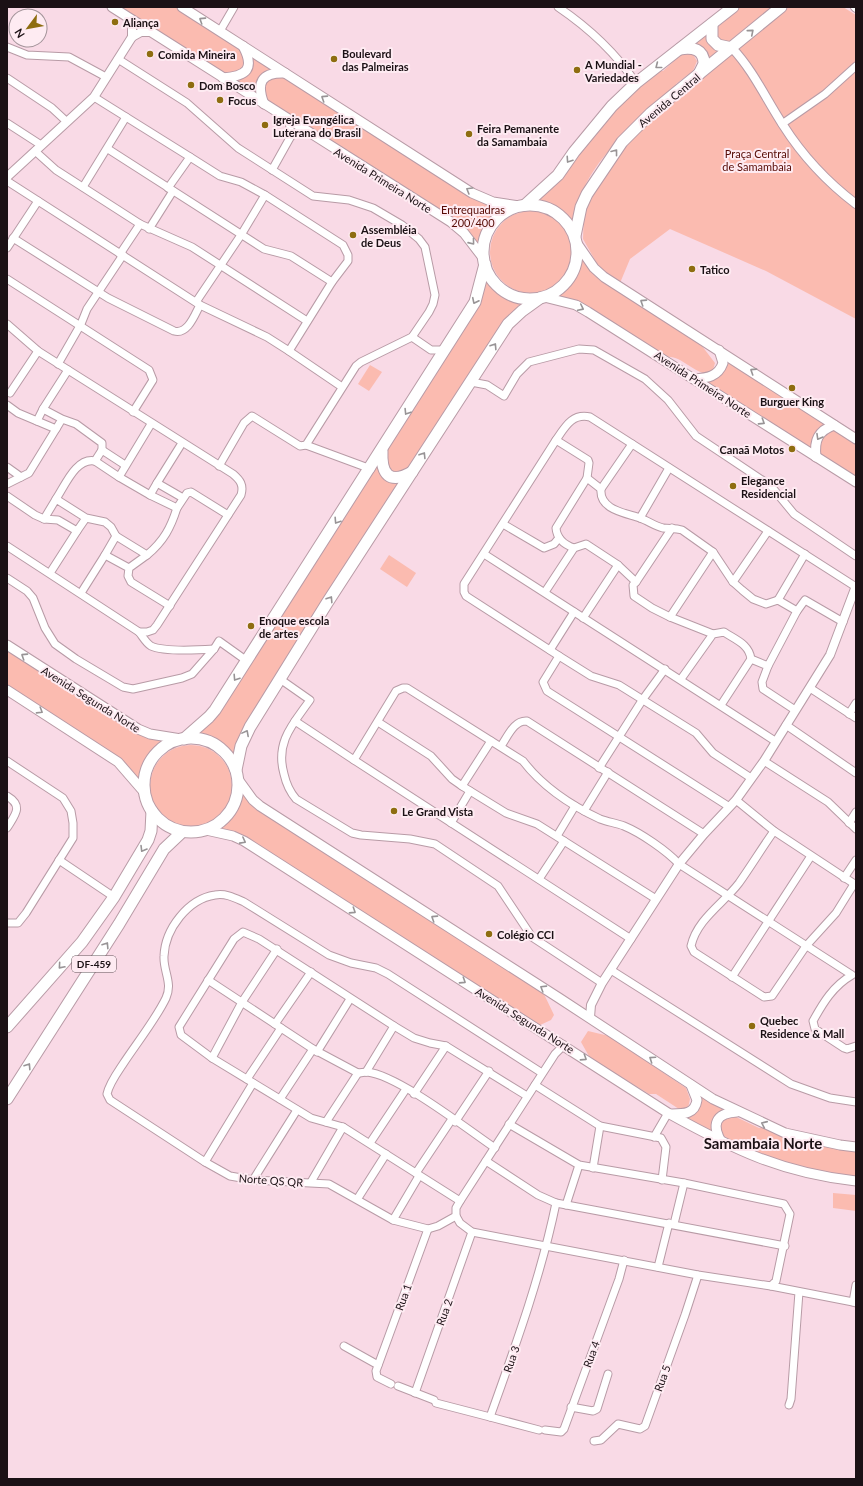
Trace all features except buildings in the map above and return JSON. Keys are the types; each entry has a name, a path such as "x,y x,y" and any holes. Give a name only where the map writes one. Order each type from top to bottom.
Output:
{"main road":[{"name":"Avenida Primeira Norte","path":"112,7 457,227 474,244 485,261"},
{"path":"182,7 472,193 493,202 546,207 556,212 567,223 594,268 604,277 856,438"},
{"path":"182,739 215,710 371,469 475,302 485,261 484,245 488,232 501,216 522,205 553,181 601,118 636,83 733,7"},
{"name":"Avenida Central","path":"576,239 581,207 587,194 611,156 651,113 781,7"},
{"path":"712,24 712,39 718,45 736,45"},
{"path":"223,78 239,76 246,70 249,61 243,46"},
{"path":"680,49 689,47 698,49 704,64 699,74"},
{"path":"264,104 260,87 263,80 272,73 285,73"},
{"path":"237,774 243,739 412,472 508,324 522,311 542,297 562,287 570,278 575,266 577,254 576,239"},
{"path":"485,261 493,280 499,287 511,295 525,299 542,297"},
{"name":"Avenida Primeira Norte","path":"542,297 582,308 856,482"},
{"path":"694,379 709,378 718,372 723,363 719,350"},
{"path":"816,457 815,446 818,436 826,428 834,425"},
{"path":"382,450 382,466 388,474 398,477 412,472"},
{"name":"Avenida Segunda Norte","path":"7,645 138,729 150,734 182,739"},
{"path":"7,690 118,762 144,792"},
{"path":"182,739 197,739 217,746 228,757 253,800 260,806 590,1018 690,1085 737,1112 785,1133 856,1147"},
{"name":"DF-459","path":"182,739 168,744 153,759 144,778 144,792 152,812 160,821 170,828 182,832 194,833 206,830 223,820 235,804 238,791 237,774"},
{"name":"DF-459","path":"7,1027 82,942 114,897 148,840 151,831 152,812"},
{"name":"Avenida Segunda Norte","path":"206,830 233,836 244,841 668,1113 723,1143 780,1167 856,1182"},
{"name":"DF-459","path":"7,1099 119,924 164,848 182,832"},
{"path":"668,1113 686,1114 693,1110 697,1100 690,1085"},
{"path":"723,1143 718,1135 716,1125 718,1120 725,1113 737,1112"}],"street":[{"path":"220,31 234,7"},
{"path":"558,7 586,27 610,49 636,83"},
{"path":"132,20 132,37"},
{"path":"7,177 66,121 94,97 132,37 142,32 150,32"},
{"path":"736,45 782,124 805,156 819,172 856,204"},
{"path":"7,48 27,55 69,57 106,77"},
{"path":"118,59 187,103 227,140 313,196 349,200 373,208 395,221 419,239 426,252 435,294 431,308 412,337 358,364 306,445"},
{"path":"782,124 825,94 856,66"},
{"path":"7,78 47,105 66,121"},
{"path":"94,97 220,176 241,182 265,195 343,245 348,255 348,260 332,282 289,351"},
{"path":"83,187 108,150 126,117"},
{"path":"272,170 290,136 289,120"},
{"path":"7,123 41,145"},
{"path":"290,136 304,130"},
{"path":"108,150 264,249 291,256 332,282"},
{"path":"35,151 56,170 140,224 149,229 179,240 221,264 307,321"},
{"path":"149,229 170,189 190,157"},
{"path":"7,181 198,304 267,337 342,387"},
{"path":"13,238 99,293 178,332 186,327 221,264 241,235 265,195"},
{"path":"7,248 38,201"},
{"path":"58,364 81,324 87,309 99,293 140,224"},
{"path":"7,279 81,324 145,367 152,374 153,380 133,412"},
{"path":"7,324 38,351 238,478 243,489 241,495 153,630 143,633 139,632"},
{"path":"412,337 431,350 445,350"},
{"path":"474,377 504,396 518,374 529,362 579,349 594,350 645,379 668,400 696,436 771,486 794,514 856,556"},
{"path":"431,350 435,366"},
{"path":"8,394 38,351"},
{"path":"37,421 68,370"},
{"path":"474,377 487,385"},
{"path":"7,405 18,413 56,429"},
{"path":"43,409 62,419 71,421 102,443 102,450 95,461"},
{"path":"590,1018 591,1005 602,983 679,864 728,806 736,800 764,761 775,741 810,688 830,655 856,586 590,417 582,415 569,421 464,584 464,592 466,596 591,676 619,685 696,732 713,753 751,778"},
{"path":"219,466 244,423 252,416 300,446 306,445 371,469"},
{"path":"7,484 28,473 62,419"},
{"path":"118,477 151,424"},
{"path":"556,440 588,460 589,463 587,478 556,528 559,538 565,544 574,548"},
{"path":"150,495 182,443"},
{"path":"632,444 601,489 602,498 612,508 624,515 640,518 664,528 682,530 713,552 733,582 753,599 766,604 778,600 805,554"},
{"path":"102,450 125,465"},
{"path":"44,519 56,499 81,464 89,460 95,461 118,477 177,508"},
{"path":"7,467 21,477"},
{"path":"640,518 669,468"},
{"path":"587,478 601,489"},
{"path":"157,483 183,498"},
{"path":"170,606 131,582 128,576 129,568 148,555 163,539 172,526 177,508 183,498 191,492 228,514"},
{"path":"7,496 30,512 44,519 58,520 77,531"},
{"path":"56,499 86,518 99,519 105,522 111,527 116,536 148,555"},
{"path":"50,573 86,518"},
{"path":"503,524 544,548 554,544 559,538"},
{"path":"672,528 633,585 634,596 652,608 670,617 713,634 724,632 747,647 750,652 751,659 721,705"},
{"path":"733,582 768,531"},
{"path":"81,594 116,536"},
{"path":"545,592 574,548 586,544 618,565 636,582"},
{"path":"7,546 139,632 146,641 156,648 191,651 214,649"},
{"path":"670,617 713,552"},
{"path":"484,554 681,679 775,741"},
{"path":"105,555 129,568"},
{"path":"583,618 618,565"},
{"path":"7,578 27,591 33,598 45,628 55,644 76,659 123,687 133,689 182,678 196,671 219,641 247,661"},
{"path":"778,600 797,611"},
{"path":"795,710 763,689 762,682 768,666 797,611 805,600 843,622"},
{"path":"550,650 574,612"},
{"path":"681,679 713,634"},
{"path":"559,656 543,682 547,690 728,806"},
{"path":"751,659 768,666"},
{"path":"600,768 643,699 665,669"},
{"path":"280,679 310,700 286,736 281,751 281,766 285,779 296,799 352,833 368,836 410,839 435,844 498,886 532,937 602,983"},
{"path":"354,760 393,695 399,689 407,688 523,760 545,786 575,806 602,819 624,826 667,853 679,864 728,894 806,946 855,974 845,980 825,999 813,1021 813,1025 815,1029 844,1048 847,1049 856,1046"},
{"path":"810,688 856,718"},
{"path":"849,714 856,703"},
{"path":"295,721 630,939"},
{"path":"501,746 516,724 522,721 527,721 704,834"},
{"path":"378,722 431,756 452,779 462,786 506,813 537,824 656,899"},
{"path":"786,725 856,772"},
{"path":"462,786 492,741"},
{"path":"7,761 63,798 71,811 73,838 21,921 15,924 7,923"},
{"path":"764,761 828,802 856,829"},
{"path":"584,811 608,772"},
{"path":"450,823 470,791"},
{"path":"7,796 14,800 17,808 16,813 7,828"},
{"path":"736,800 774,831 855,885 836,913 806,946 772,996 764,997 694,952 691,946 692,940 713,910 738,884 774,831"},
{"path":"557,836 575,806"},
{"path":"849,823 856,812"},
{"path":"539,879 564,841"},
{"path":"732,976 769,922 811,856"},
{"path":"59,860 114,897"},
{"path":"844,878 856,860"},
{"name":"Norte QS QR","path":"428,1229 393,1220 358,1198 329,1184 253,1180 230,1176 204,1162 110,1100 108,1092 117,1073 166,997 169,979 163,958 165,945 173,926 190,906 206,898 215,895 225,895 244,902 328,955 350,963 376,968 388,974 542,1073"},
{"path":"460,1201 343,1127 311,1118 212,1058 178,1031 190,1006 234,938 240,933 254,936 277,949 350,999 414,1038 446,1046 489,1071 527,1096"},
{"path":"212,1058 242,1002 277,949"},
{"path":"611,970 791,1084 830,1098 856,1102"},
{"path":"204,1162 250,1081 278,1026 311,972"},
{"path":"208,980 315,1050 358,1074"},
{"path":"280,1099 350,999"},
{"path":"580,1012 591,1005"},
{"path":"366,1072 394,1026"},
{"path":"560,1043 555,1054 456,1208 456,1216 460,1223 472,1232 698,1275 771,1286 854,1302 856,1285"},
{"path":"414,1094 446,1046"},
{"path":"393,1220 417,1175 489,1071"},
{"path":"326,1122 358,1074 366,1072 381,1076 406,1089 495,1148"},
{"path":"535,1085 600,1126 661,1138 666,1147 662,1180"},
{"path":"370,1143 406,1089"},
{"path":"253,1180 296,1110"},
{"path":"654,1137 668,1113"},
{"path":"509,1124 579,1165 684,1183 784,1204 790,1214 785,1246 778,1277 771,1286"},
{"path":"593,1168 600,1126"},
{"path":"311,1182 343,1127"},
{"path":"358,1198 386,1154"},
{"path":"486,1161 532,1191 556,1203 785,1246"},
{"path":"566,1205 579,1165"},
{"path":"658,1267 684,1183"},
{"name":"Rua 3","path":"490,1418 547,1246 556,1203"},
{"path":"428,1229 438,1226 456,1216"},
{"name":"Rua 1","path":"378,1365 428,1229"},
{"name":"Rua 2","path":"415,1393 472,1232"},
{"name":"Rua 4","path":"490,1418 542,1430 562,1431 619,1280 624,1260"},
{"name":"Rua 5","path":"594,1441 601,1440 618,1424 640,1430 645,1426 698,1275"},
{"path":"789,1405 793,1383 799,1292"},
{"path":"344,1346 378,1365 376,1371 377,1378 435,1401 490,1418"},
{"path":"571,1408 593,1411 597,1409 608,1374"}],"green space":[{"name":"Entrequadras 200/400","path":"119,7 177,7 471,195 507,206 497,214 485,229 480,248 472,238"},
{"path":"738,7 774,7 753,25 749,25 726,44 720,44 714,30 737,11"},
{"name":"Praça Central de Samambaia","path":"789,7 843,7 856,15 856,319 766,271 670,229 630,259 620,283 600,269 583,239 584,211 598,182 625,144 656,114"},
{"path":"708,32 724,51 707,64 691,45"},
{"path":"685,51 692,53 697,61 693,71 676,84 676,87 612,147 587,182 579,202 574,223 557,208 536,201 555,185 589,134 638,87 658,71 663,71"},
{"path":"531,211 547,214 560,223 569,236 572,252 569,268 560,281 547,290 531,293 515,290 502,281 493,268 490,252 493,236 502,223 515,214"},
{"path":"581,257 595,276 702,346 715,363 713,370 708,374 703,373 697,371 682,361 671,357 666,357 578,301 557,297 566,288 576,274"},
{"path":"486,276 493,287 498,291 515,300 527,304 504,320 407,469 399,474 391,472 385,466 386,452 480,300"},
{"path":"726,361 856,443 856,478 707,383 721,374"},
{"path":"370,365 382,372 369,391 358,384"},
{"path":"379,461 380,468 404,478 236,761 228,751 218,743 194,734"},
{"path":"389,555 416,573 407,587 380,569"},
{"path":"7,651 128,726 168,740 157,748 144,763 139,775 139,782 130,769 109,751 7,687"},
{"path":"183,745 199,745 214,752 225,763 232,778 232,794 229,802 220,815 207,824 199,827 183,827 168,820 157,809 150,794 150,778 157,763 168,752"},
{"path":"242,793 261,812 543,992 554,1015 551,1020 538,1026 240,836 216,831 234,814"},
{"path":"588,1031 609,1036 686,1088 690,1099 688,1108 682,1111 656,1094 649,1094 590,1058 581,1042"},
{"path":"701,1096 725,1111 718,1115 714,1120 711,1133 684,1118 700,1104"},
{"path":"734,1116 759,1128 765,1127 856,1149 856,1178 800,1169 753,1152 743,1144 725,1137 722,1133 720,1128 722,1120"},
{"path":"833,1193 856,1195 856,1211 833,1208"}],"place":[{"name":"Aliança","path":"115,22"},
{"name":"Comida Mineira","path":"150,54"},
{"name":"Boulevard das Palmeiras","path":"334,59"},
{"name":"A Mundial - Variedades","path":"577,70"},
{"name":"Dom Bosco","path":"191,85"},
{"name":"Focus","path":"220,100"},
{"name":"Igreja Evangélica Luterana do Brasil","path":"265,125"},
{"name":"Feira Pemanente da Samambaia","path":"469,134"},
{"name":"Assembléia de Deus","path":"353,235"},
{"name":"Tatico","path":"692,269"},
{"name":"Burguer King","path":"792,388"},
{"name":"Canaã Motos","path":"792,449"},
{"name":"Elegance Residencial","path":"733,486"},
{"name":"Enoque escola de artes","path":"251,626"},
{"name":"Le Grand Vista","path":"394,811"},
{"name":"Colégio CCI","path":"489,934"},
{"name":"Quebec Residence & Mall","path":"752,1026"}],"district":[{"name":"Samambaia Norte","path":"763,1143"}]}
